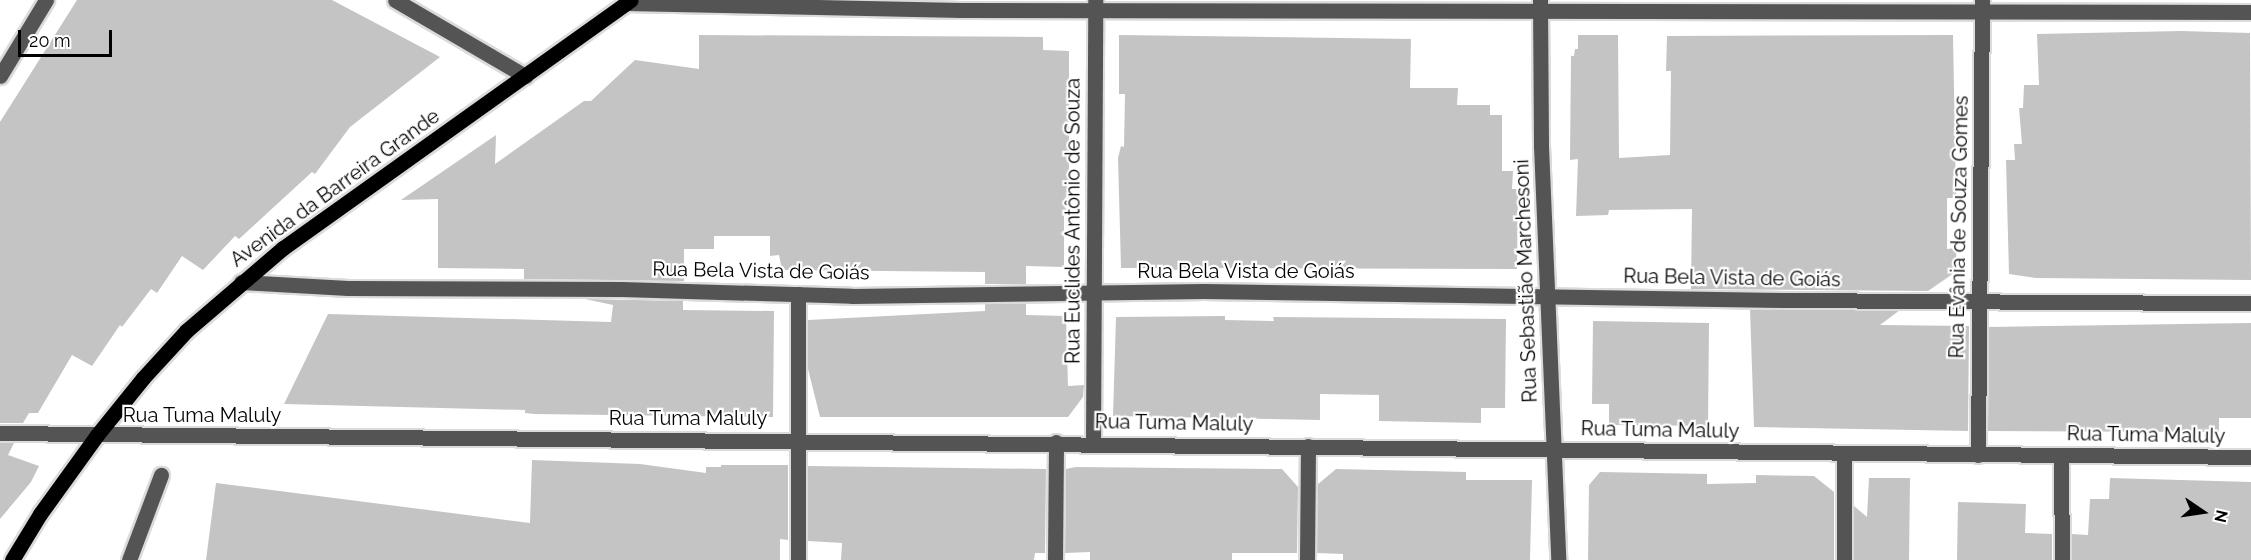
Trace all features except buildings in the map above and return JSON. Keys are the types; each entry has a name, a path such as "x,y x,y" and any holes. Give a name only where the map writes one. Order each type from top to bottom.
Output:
{"main road":[{"name":"Avenida da Barreira Grande","path":"12,560 40,514 97,435 143,378 186,331 283,248 628,2"}],"street":[{"path":"0,76 46,0"},
{"path":"395,0 525,76"},
{"path":"628,2 1095,5 1982,5 2251,12"},
{"name":"Rua Euclides Antônio de Souza","path":"1093,443 1095,5"},
{"name":"Rua Sebastião Marchesoni","path":"1540,5 1541,146 1557,560"},
{"name":"Rua Evânia de Souza Gomes","path":"1978,455 1982,5"},
{"name":"Rua Bela Vista de Goiás","path":"242,282 348,288 621,289 798,294 1441,293 1548,297 2251,303"},
{"path":"798,294 798,560"},
{"name":"Rua Tuma Maluly","path":"0,433 1056,442 1844,454 2251,457"},
{"path":"1055,560 1056,442"},
{"path":"1307,560 1308,446"},
{"path":"1844,454 1844,560"},
{"path":"2061,455 2062,560"},
{"path":"129,560 161,475"}]}
